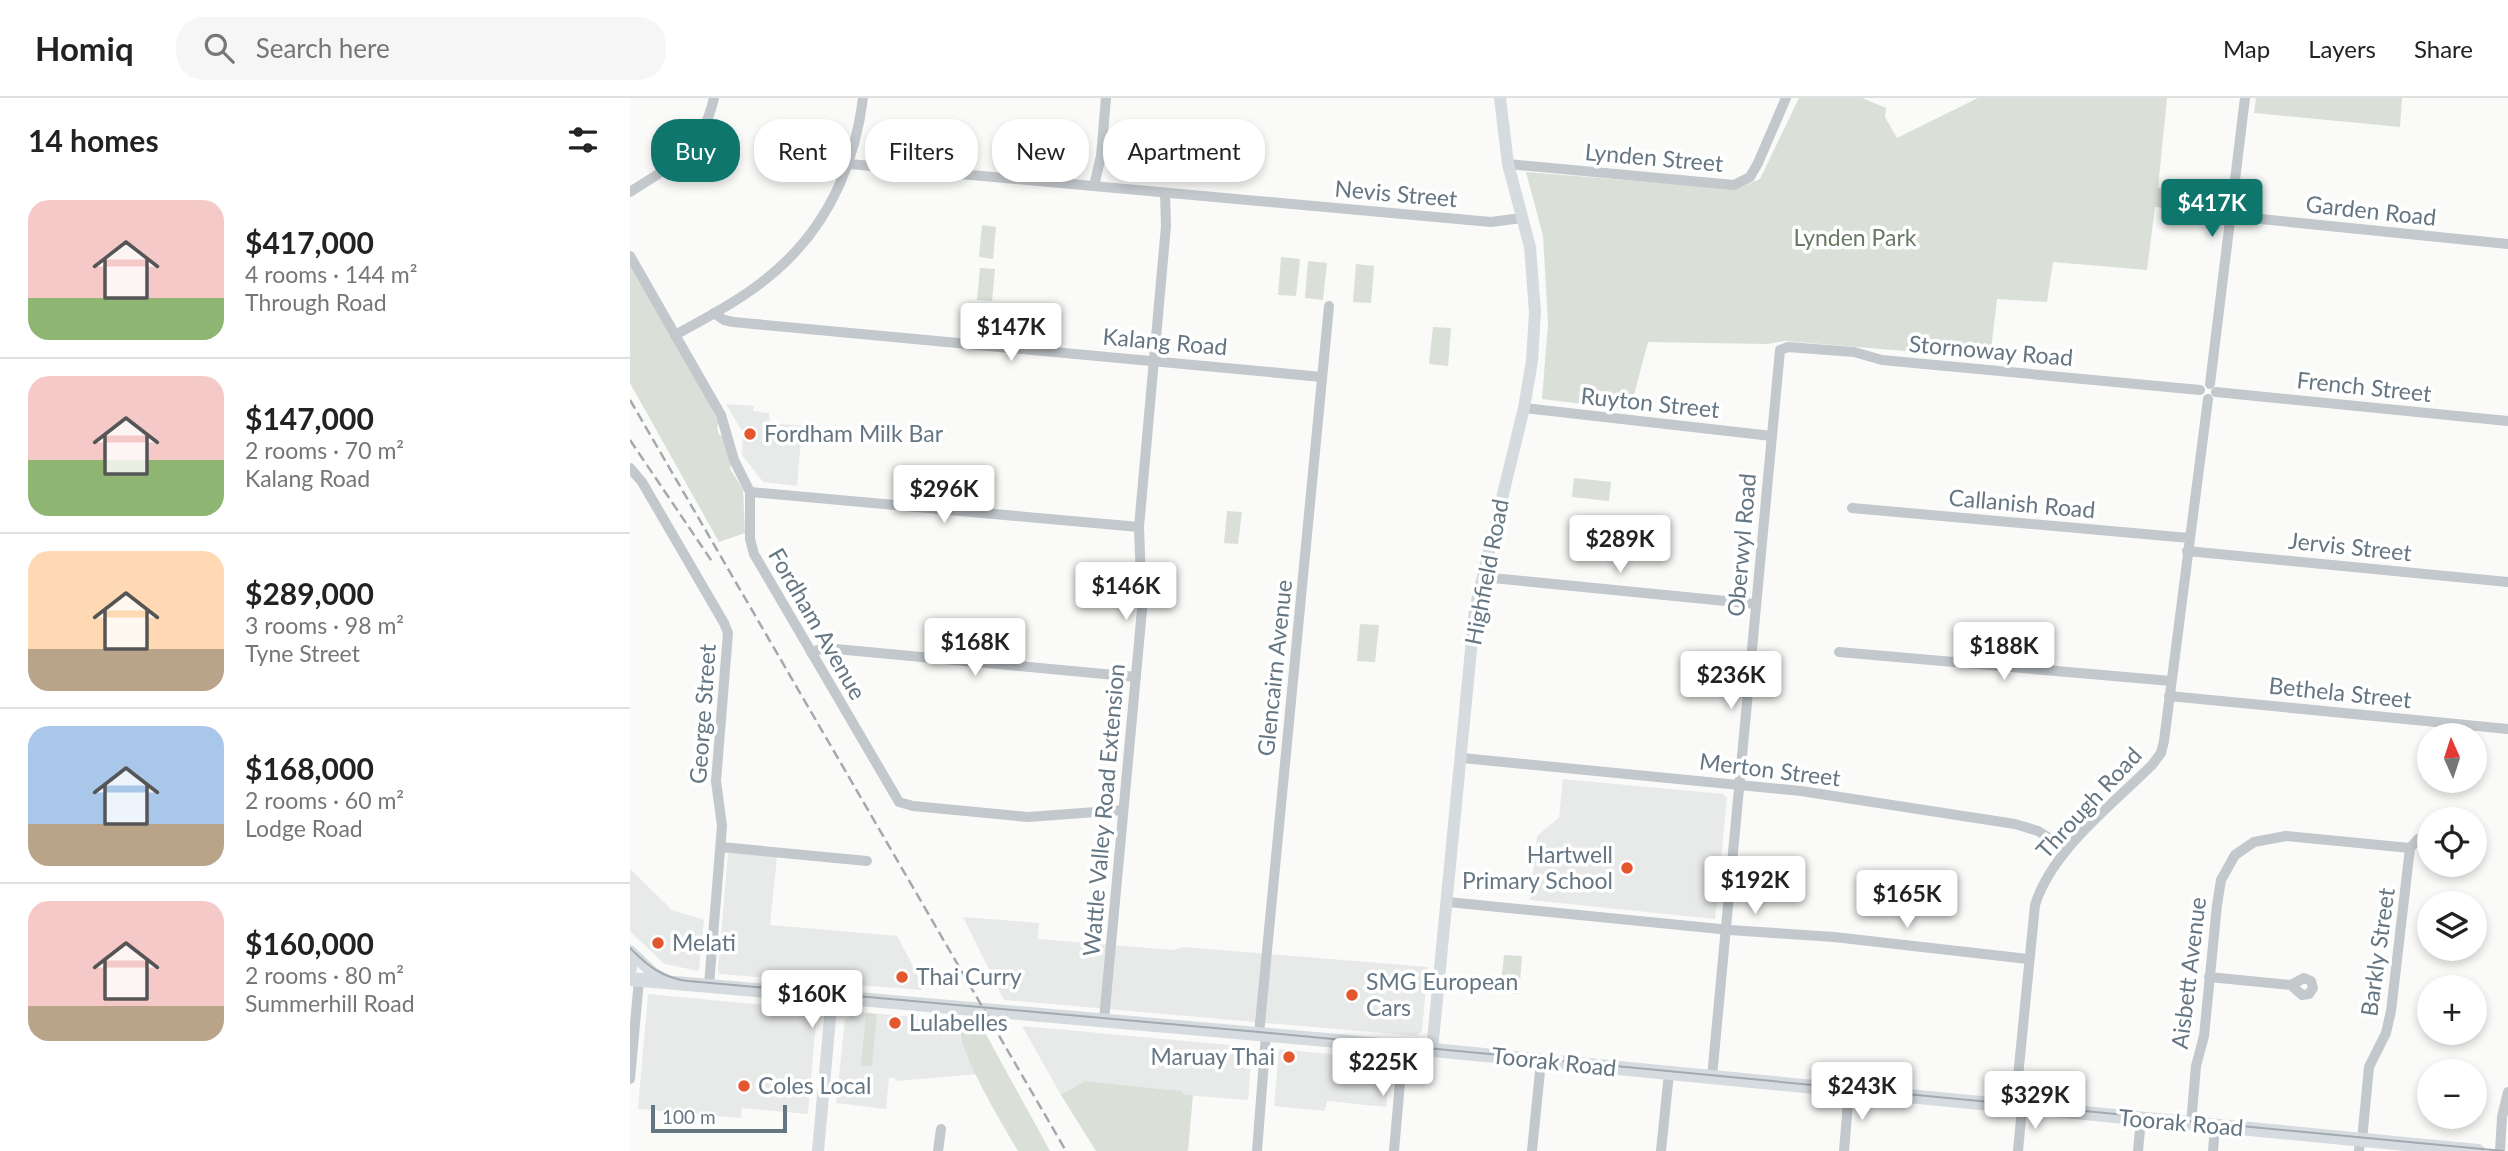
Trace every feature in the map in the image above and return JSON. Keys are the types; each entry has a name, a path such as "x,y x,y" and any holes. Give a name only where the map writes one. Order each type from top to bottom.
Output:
{"highway":[{"name":"Toorak Road","path":"633,977 1712,1077 2216,1126 2360,1144 2478,1151"}],"main road":[{"name":"Highfield Road","path":"1432,1050 1475,609 1524,408 1532,361 1535,312 1530,247 1508,164 1500,98"},
{"path":"631,951 633,977"},
{"path":"631,951 653,973 677,983"},
{"path":"818,1151 832,996"}],"street":[{"path":"630,192 673,165 689,150 706,124 714,98"},
{"path":"851,155 863,98"},
{"path":"1098,187 1106,98"},
{"name":"Lynden Street","path":"1508,164 1734,185 1750,177 1786,98"},
{"name":"Through Road","path":"2018,1151 2018,1107 2028,959 2035,905 2041,886 2067,849 2152,765 2161,753 2164,741 2187,551 2211,391 2245,98"},
{"name":"Nevis Street","path":"851,164 1491,222 1522,218"},
{"path":"676,335 766,279 797,251 821,219 840,182"},
{"name":"Wattle Valley Road Extension","path":"1104,1020 1142,603 1139,527 1169,193"},
{"name":"Garden Road","path":"2230,216 2508,244"},
{"name":"Fordham Avenue","path":"630,256 721,415 734,460 750,492 752,549 897,800 903,804 1027,817 1123,810"},
{"name":"Glencairn Avenue","path":"1257,1151 1263,1035 1329,306"},
{"name":"Kalang Road","path":"714,313 733,322 1322,377"},
{"name":"Stornoway Road","path":"1780,350 1788,347 1854,352 1882,360 2200,390 2203,397 2211,391"},
{"name":"Oberwyl Road","path":"1712,1077 1780,350"},
{"name":"French Street","path":"2211,391 2508,421"},
{"name":"Ruyton Street","path":"1524,408 1772,436"},
{"name":"George Street","path":"631,470 642,482 727,631 716,781 723,821 709,985"},
{"path":"750,492 1139,527"},
{"name":"Callanish Road","path":"1852,508 2189,538"},
{"name":"Jervis Street","path":"2187,551 2508,582"},
{"path":"1482,577 1755,604"},
{"path":"811,652 825,649 1136,677"},
{"path":"1839,652 2171,681"},
{"name":"Bethela Street","path":"2169,696 2508,729"},
{"name":"Merton Street","path":"1462,758 1801,791 2015,824 2038,831 2067,849"},
{"name":"Aisbett Avenue","path":"2191,1124 2196,1066 2204,1037 2221,880 2235,855 2254,842 2286,836 2410,848"},
{"path":"2410,848 2417,840"},
{"path":"721,847 867,861"},
{"name":"Barkly Street","path":"2360,1144 2369,1067 2386,1033 2391,1011 2410,848"},
{"path":"1448,902 1834,937 2028,959"},
{"path":"630,1079 633,977"},
{"path":"2209,977 2291,985"},
{"path":"1394,1151 1403,1048"},
{"path":"1532,1151 1541,1061"},
{"path":"1661,1151 1669,1073"},
{"path":"1843,1151 1849,1091"},
{"path":"2500,1151 2502,1117 2508,1093"},
{"path":"2138,1151 2141,1119"},
{"path":"2213,1151 2216,1126"},
{"path":"939,1151 941,1129"}],"shaded area":[{"path":"726,404 754,406 753,411 769,413 770,423 802,426 797,486 763,482 742,455 743,433"},
{"name":"Hartwell Primary School","path":"1563,779 1723,794 1727,798 1715,919 1530,900 1537,836 1559,818"},
{"path":"728,853 777,857 770,925 897,936 916,972 922,990 719,974"},
{"path":"630,869 672,910 704,920 699,971 664,964 630,931"},
{"path":"963,917 1039,923 1038,939 1174,950 1184,947 1428,967 1422,1031 1416,1036 1004,1000"},
{"path":"648,994 817,1010 808,1114 742,1108 741,1118 638,1109"},
{"path":"858,1012 959,1021 958,1030 977,1074 896,1081 895,1078 889,1078 886,1109 836,1103 845,1019"},
{"path":"1022,1026 1252,1047 1248,1100 1185,1095 1181,1091 1085,1081 1061,1095"},
{"path":"1279,1049 1390,1060 1386,1107 1327,1101 1325,1111 1274,1106"}],"green space":[{"name":"Lynden Park","path":"1799,98 1862,98 1886,108 1885,117 1897,138 1978,98 2167,98 2158,188 2220,194 2217,213 2155,207 2147,270 2053,262 2047,302 1997,299 1990,358 1785,341 1767,344 1648,342 1630,410 1542,399 1548,323 1543,236 1526,172 1736,189 1760,179"},
{"path":"2256,98 2402,98 2400,127 2254,113"},
{"path":"982,225 996,227 993,259 979,257"},
{"path":"1281,257 1300,259 1296,296 1278,295"},
{"path":"1308,261 1327,263 1323,300 1305,298"},
{"path":"1356,264 1374,266 1371,303 1353,302"},
{"path":"630,266 719,423 717,427 719,435 723,436 730,469 743,489 745,533 719,542 630,383"},
{"path":"980,268 995,269 992,301 977,300"},
{"path":"1433,327 1451,328 1448,366 1429,364"},
{"path":"1574,478 1611,482 1609,501 1572,497"},
{"path":"1227,511 1242,512 1238,544 1224,543"},
{"path":"1360,624 1379,625 1375,662 1357,661"},
{"path":"1504,955 1522,956 1519,994 1500,992"},
{"path":"866,1013 877,1014 872,1066 861,1066"},
{"path":"959,1021 982,1023 1050,1151 1018,1151 973,1068 960,1034"},
{"path":"1085,1081 1181,1091 1185,1095 1193,1095 1188,1151 1096,1151 1061,1095"}],"tram line":[{"path":"630,948 656,970 688,981 1259,1032 2503,1151"}],"railway":[{"path":"630,400 1066,1151"},
{"path":"630,440 713,563"}],"place":[{"name":"Fordham Milk Bar","path":"750,434"},
{"name":"Hartwell Primary School","path":"1627,868"},
{"name":"Melati","path":"658,943"},
{"name":"Thai Curry","path":"902,977"},
{"name":"SMG European Cars","path":"1352,995"},
{"name":"Lulabelles","path":"895,1023"},
{"name":"Maruay Thai","path":"1289,1057"},
{"name":"Coles Local","path":"744,1086"}]}
